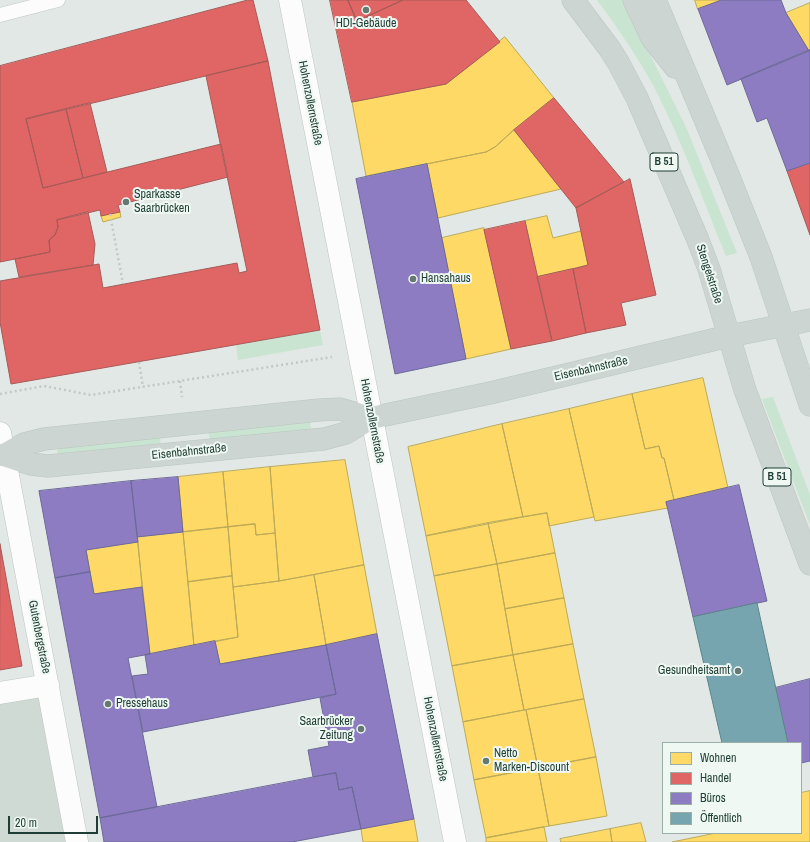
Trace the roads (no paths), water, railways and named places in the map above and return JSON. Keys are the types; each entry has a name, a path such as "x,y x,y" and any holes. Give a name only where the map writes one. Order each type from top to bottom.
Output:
{"main road":[{"name":"Stengelstraße","path":"573,0 609,48 636,98 698,240 745,390 810,564"},
{"path":"634,0 652,38 692,89"},
{"path":"655,0 761,257 782,326 810,405"},
{"name":"Eisenbahnstraße","path":"2,455 31,464 48,466 324,439 346,433 371,418 490,393 729,336 810,320"},
{"name":"Eisenbahnstraße","path":"2,455 24,444 44,439 319,410 340,409 371,418"}],"street":[{"name":"Hohenzollernstraße","path":"290,0 455,842"},
{"name":"Gutenbergstraße","path":"0,433 2,455 48,685 77,842"},
{"path":"0,693 48,685"}],"lane":[{"path":"0,15 58,0"}],"place":[{"name":"HDI-Gebäude","path":"366,10"},
{"name":"Sparkasse Saarbrücken","path":"126,202"},
{"name":"Hansahaus","path":"413,279"},
{"name":"Gesundheitsamt","path":"738,671"},
{"name":"Pressehaus","path":"108,704"},
{"name":"Saarbrücker Zeitung","path":"361,729"},
{"name":"Netto Marken-Discount","path":"486,761"}]}
